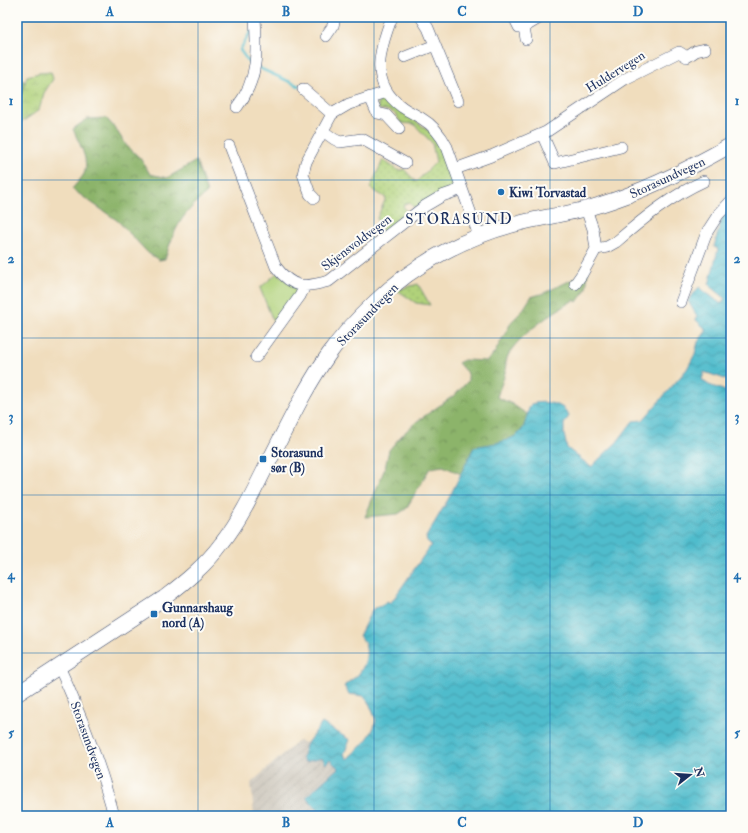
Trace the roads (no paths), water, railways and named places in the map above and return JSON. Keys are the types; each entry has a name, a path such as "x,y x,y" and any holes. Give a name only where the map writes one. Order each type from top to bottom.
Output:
{"main road":[{"name":"Storasundvegen","path":"17,694 164,598 207,562 223,543 237,521 308,388 328,355 345,333 375,302 410,272 441,253 479,236 523,222 586,209 650,187 731,146"}],"street":[{"path":"237,107 248,90 255,65 255,17"},
{"path":"326,36 333,26 335,17"},
{"path":"392,17 379,58 380,73 387,92 401,106 422,118 435,129 442,138 455,168 479,236"},
{"path":"421,17 428,28 458,101"},
{"path":"514,17 519,28 536,18"},
{"path":"524,26 526,39"},
{"path":"405,57 435,44"},
{"name":"Huldervegen","path":"455,168 490,156 542,134 563,122 642,69 679,52 687,57 696,51 705,49"},
{"path":"303,89 332,114"},
{"path":"314,198 310,194 303,174 306,162 332,114 349,104 387,92"},
{"path":"370,97 377,113 386,115 399,129"},
{"path":"324,131 340,142 362,139 405,164"},
{"path":"542,134 555,163 621,147"},
{"path":"229,146 276,267 284,277 291,282 305,286 300,296 256,357"},
{"path":"596,249 616,242 672,198 686,189 704,181"},
{"name":"Skjensvoldvegen","path":"305,286 329,281 425,206 442,196 462,189"},
{"path":"681,302 707,232 718,214 731,201"},
{"path":"575,284 596,249 593,229 586,209"},
{"name":"Storasundvegen","path":"59,667 93,747 108,791 114,816"}],"water":[{"path":"731,209 731,381 704,372 702,380 709,385 731,393 731,816 324,816 306,797 338,768 330,760 326,764 322,758 305,762 302,758 307,743 322,723 350,740 344,754 347,759 365,742 372,732 376,720 370,705 364,696 349,694 344,686 357,676 365,661 365,645 359,636 372,610 388,601 390,604 431,545 427,541 426,537 449,498 474,447 501,442 514,436 523,428 531,404 543,402 552,403 563,408 569,416 564,424 564,434 567,448 591,467 617,442 633,421 643,420 687,369 695,354 698,342 707,330 696,320 697,316 688,301 699,287 721,304 725,298 709,285 718,249 714,247 722,217"}],"waterway":[{"path":"250,64 240,50 251,31"},
{"path":"257,67 299,86"}],"place":[{"name":"Kiwi Torvastad","path":"501,192"},
{"name":"Storasund sør (B)","path":"263,459"},
{"name":"Gunnarshaug nord (A)","path":"154,614"}],"district":[{"name":"STORASUND","path":"459,219"}]}
